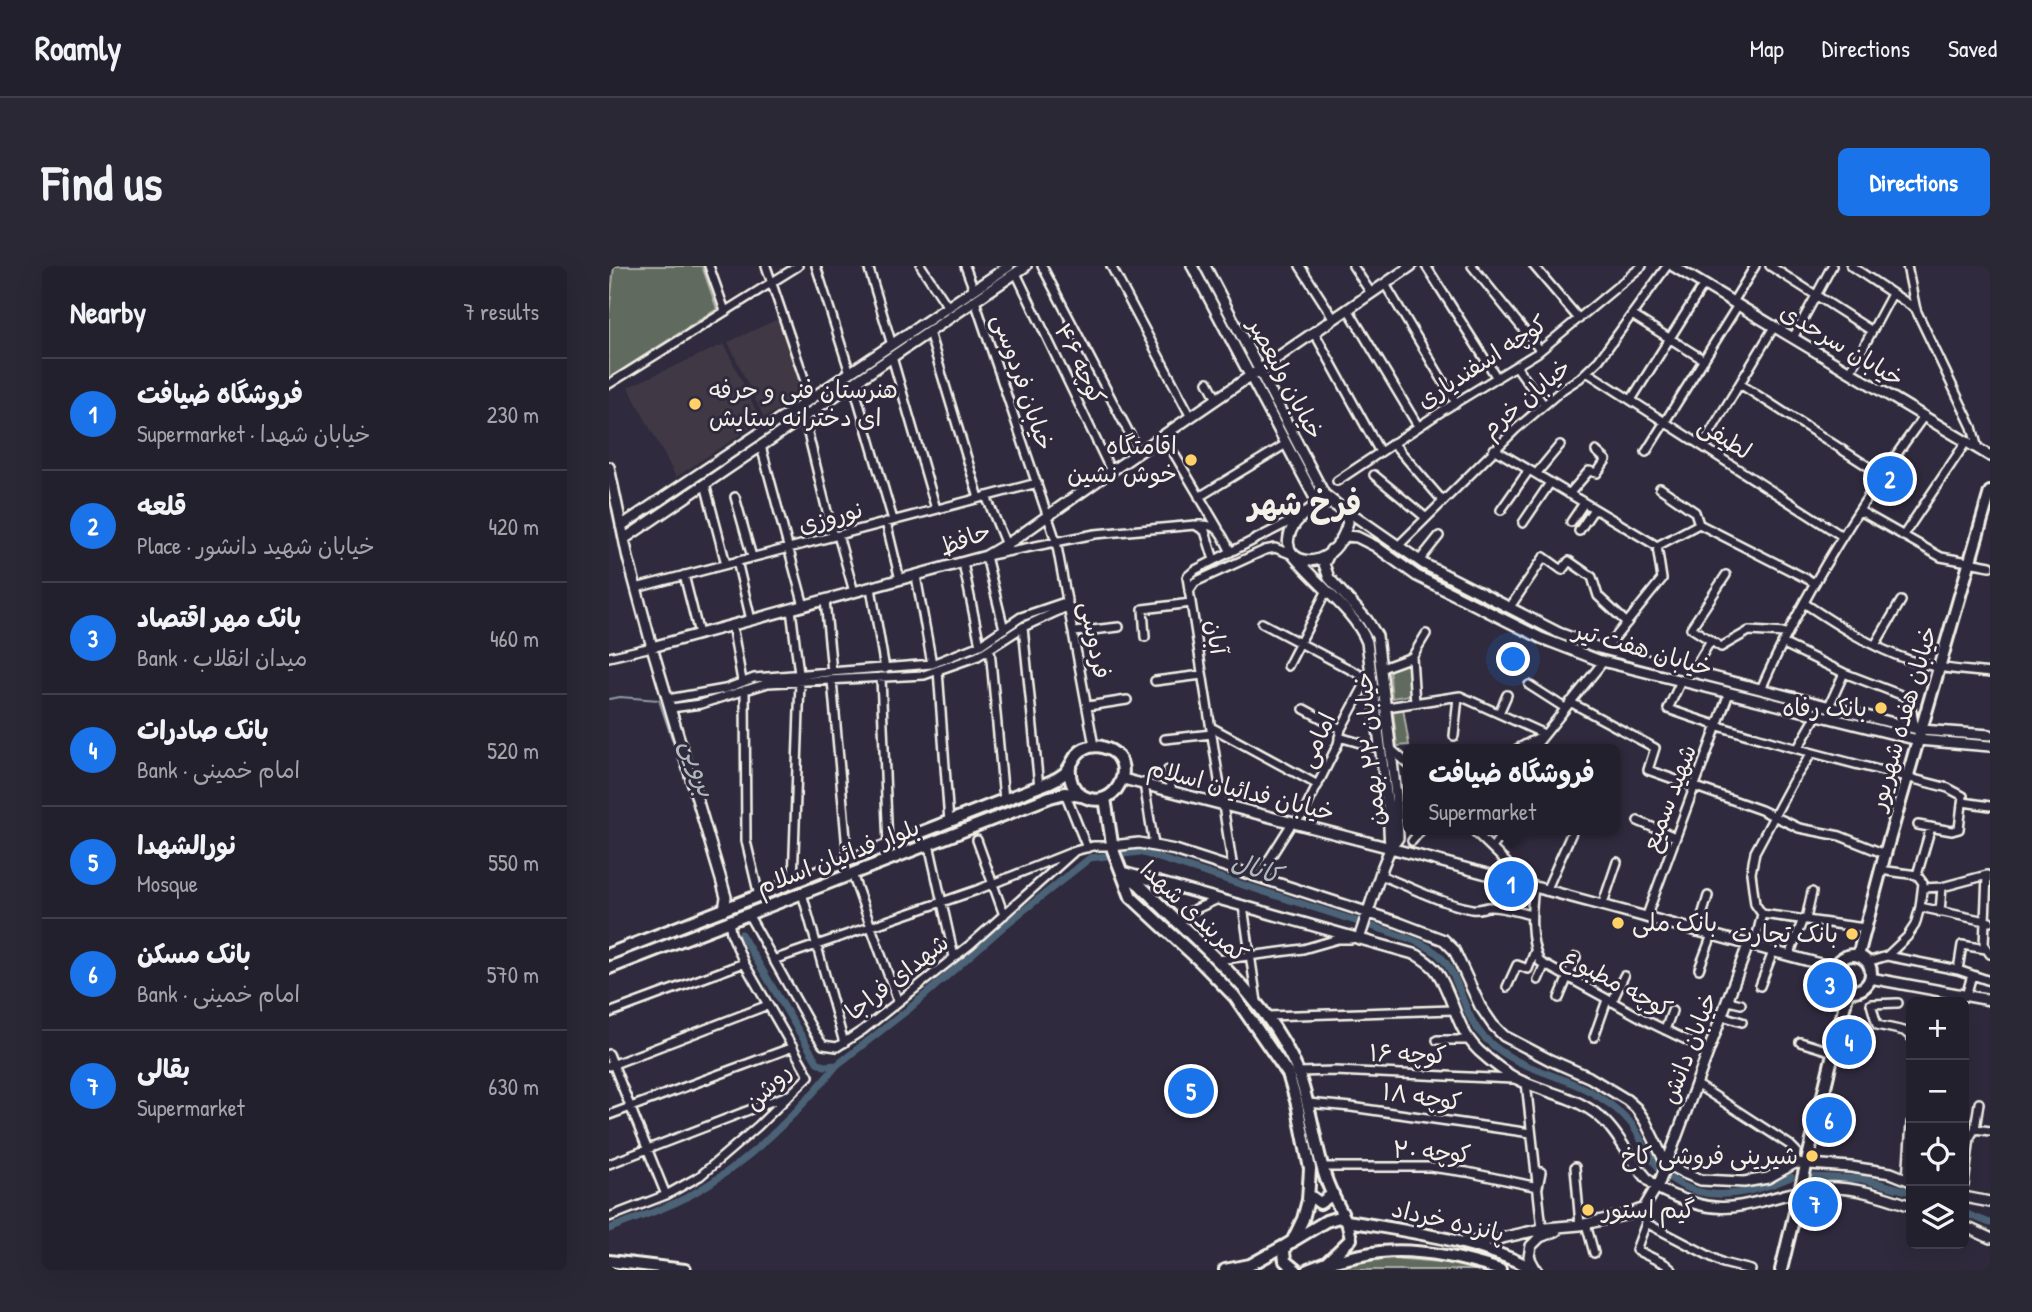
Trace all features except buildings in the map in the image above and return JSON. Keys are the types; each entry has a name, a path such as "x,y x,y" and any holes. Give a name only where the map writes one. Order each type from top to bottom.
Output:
{"main road":[{"name":"خیابان هفده شهریور","path":"1863,959 1865,928 1880,870 1989,495"},
{"path":"1065,793 1092,799 1105,798 1116,791 1123,779 1122,765 1114,753 1101,746 1079,752 1070,766 1072,783 1083,796"},
{"name":"بلوار فدائیان اسلام","path":"609,968 727,915 759,896 1039,787 1064,774 1070,766"},
{"name":"بلوار فدائیان اسلام","path":"609,954 727,915 748,914 1065,793"},
{"path":"1105,798 1112,848 1121,869"},
{"name":"کمربندی شهدا","path":"1121,869 1217,960 1267,1016 1298,1072 1322,1167 1346,1220"},
{"name":"کمربندی شهدا","path":"1121,869 1131,897 1235,997 1288,1074 1310,1169 1309,1195 1303,1219 1289,1244"},
{"path":"1852,955 1863,959 1870,967 1868,984 1859,990 1848,991 1836,980 1835,968 1842,959 1852,955"},
{"path":"1783,1270 1800,1189 1801,1166 1848,991"},
{"path":"1309,1195 1320,1203 1333,1194"},
{"path":"1225,1270 1251,1265 1326,1221 1339,1217 1346,1220 1351,1239 1326,1263 1308,1270"},
{"name":"پانزده خرداد","path":"1346,1220 1461,1242 1507,1255 1536,1270"},
{"path":"1289,1244 1284,1251 1285,1261 1296,1270"},
{"name":"پانزده خرداد","path":"1326,1263 1381,1252 1411,1252 1464,1259 1500,1270"},
{"path":"609,1261 685,1270"}],"street":[{"path":"709,266 725,311"},
{"path":"767,266 811,399"},
{"path":"609,384 797,266"},
{"path":"816,266 850,373"},
{"path":"868,266 892,345"},
{"path":"921,266 948,307"},
{"path":"965,266 974,290"},
{"path":"621,526 974,290 1012,270 1026,266"},
{"path":"1042,266 1139,452"},
{"path":"1111,266 1191,416"},
{"name":"خیابان ولیعصر","path":"1192,266 1318,503"},
{"name":"خیابان ولیعصر","path":"1205,266 1324,494 1342,510"},
{"path":"1300,266 1334,319"},
{"path":"1353,266 1371,293"},
{"name":"حافظ","path":"652,647 986,556 1006,545 1411,266"},
{"path":"1426,266 1497,378"},
{"path":"1472,266 1540,351"},
{"path":"1534,266 1579,320"},
{"name":"کوچه اسفندیاری","path":"1336,481 1455,402 1540,351 1642,266"},
{"name":"خیابان خرم","path":"1397,547 1494,449 1599,360 1667,266"},
{"path":"1646,452 1704,360 1755,266"},
{"path":"1770,266 1872,331"},
{"path":"1793,338 1832,266"},
{"path":"1851,266 1916,310"},
{"path":"1907,266 1916,310 1972,427 1978,449"},
{"name":"خیابان سرحدی","path":"1677,267 1990,456"},
{"path":"624,539 975,301 1012,270"},
{"name":"کوچه ۴۶","path":"1012,270 1111,471"},
{"path":"1385,284 1455,402"},
{"path":"1631,400 1704,285"},
{"path":"1850,372 1892,294"},
{"name":"خیابان فردوسی","path":"975,301 1056,541"},
{"path":"1348,309 1418,426"},
{"path":"1632,315 1704,360"},
{"path":"1702,446 1774,327"},
{"path":"929,332 982,497 1006,545"},
{"path":"1314,332 1380,452"},
{"path":"892,357 936,509"},
{"path":"1516,366 1544,405"},
{"name":"لطیفی","path":"1587,372 1842,536"},
{"path":"1208,382 1217,399"},
{"path":"853,383 890,521 900,580"},
{"path":"1740,384 1883,476"},
{"path":"1757,700 1786,634 1842,536 1924,416"},
{"path":"784,417 790,426"},
{"path":"804,417 854,592"},
{"path":"1163,435 1231,552"},
{"path":"1903,536 1966,442"},
{"path":"1393,443 1442,500"},
{"path":"1199,497 1286,444"},
{"path":"1501,510 1532,472 1559,445"},
{"path":"761,446 804,606"},
{"path":"1494,449 1657,546"},
{"path":"1569,494 1589,471 1597,473 1606,460 1596,451"},
{"path":"609,467 636,588 726,897 727,915"},
{"path":"1374,475 1425,517"},
{"path":"1523,523 1550,482"},
{"name":"نوروزی","path":"636,588 1037,483"},
{"path":"705,484 726,564"},
{"path":"1660,488 1695,512 1699,524 1815,583"},
{"path":"667,496 668,501 675,505"},
{"path":"735,497 753,557"},
{"path":"1318,503 1329,503 1342,510 1348,522 1345,532 1331,550 1313,562 1303,561 1293,555 1289,547 1289,536 1302,516 1318,503"},
{"path":"1571,522 1584,503"},
{"path":"1579,531 1594,509"},
{"name":"خیابان هفت تیر","path":"1342,510 1355,516 1419,561 1559,633 1605,650 1888,721 1918,732"},
{"path":"1860,511 1941,557 1990,566"},
{"path":"1189,592 1187,577 1195,570 1302,516"},
{"path":"1657,546 1699,524"},
{"path":"1005,629 986,556 1095,534 1195,525 1218,528"},
{"path":"1195,525 1205,531 1215,560"},
{"name":"خیابان هفت تیر","path":"1338,542 1346,536 1357,537 1428,581 1541,638 1603,662 1885,732 1918,732"},
{"path":"1419,561 1439,536"},
{"name":"فردوسی","path":"1056,541 1094,746"},
{"path":"1605,650 1662,579 1657,546"},
{"name":"آبان","path":"1233,869 1190,586 1265,550 1275,548 1293,555"},
{"name":"خیابان ۲۲ بهمن","path":"1331,550 1324,568 1329,578 1377,636 1392,750 1398,838 1390,849"},
{"name":"خیابان ۲۲ بهمن","path":"1293,555 1364,633 1367,642 1388,808 1390,849"},
{"path":"1510,607 1544,557 1562,570 1569,561 1592,577 1598,596 1627,623"},
{"path":"737,561 751,620"},
{"path":"963,563 980,645"},
{"path":"684,575 699,634"},
{"path":"1726,575 1691,628 1721,647 1749,631 1786,634"},
{"path":"916,576 932,664"},
{"path":"871,588 883,673 888,846"},
{"path":"1288,666 1327,592"},
{"path":"825,600 848,861"},
{"path":"1875,645 1901,601"},
{"path":"669,704 701,704 743,685 800,678 883,673 924,675 978,656 1023,627 1068,603"},
{"path":"883,673 932,664 980,645 1029,613 1068,603"},
{"path":"1145,637 1143,609 1191,603"},
{"path":"1804,603 1875,645 1910,660 1940,668 1990,673"},
{"path":"791,609 800,678 793,882"},
{"path":"1262,623 1372,681"},
{"path":"732,625 743,685 746,841 759,896"},
{"path":"1023,627 1039,787"},
{"path":"1074,632 1119,628"},
{"path":"1415,703 1412,657 1426,634"},
{"path":"1692,671 1710,642"},
{"path":"1782,643 1844,673 1909,698 1918,732"},
{"path":"609,657 652,647"},
{"path":"990,649 1004,800"},
{"path":"1382,668 1412,657"},
{"path":"1537,744 1603,662"},
{"path":"938,670 949,822"},
{"path":"1829,706 1844,673"},
{"path":"1155,681 1202,675"},
{"name":"امامی","path":"1302,816 1364,686 1372,681"},
{"path":"1681,681 1668,709 1717,727 1957,791 1963,796 1959,829 1952,831 1918,825"},
{"path":"1529,685 1655,748 1648,770 1775,816 1800,828 1840,836 1885,854"},
{"name":"شهید سمیع","path":"1646,918 1729,693"},
{"path":"1499,713 1507,695"},
{"path":"1454,736 1458,697"},
{"path":"1387,707 1458,697 1544,734"},
{"path":"1088,706 1127,700"},
{"path":"1304,709 1340,733 1381,749"},
{"path":"1798,748 1817,715"},
{"path":"1885,732 1888,721"},
{"path":"1165,739 1211,730 1318,785"},
{"path":"1918,732 1990,736"},
{"path":"1918,732 1949,743 1990,746"},
{"path":"1949,743 1950,732"},
{"path":"1526,744 1544,734"},
{"path":"1392,750 1403,760"},
{"path":"1812,753 1802,765 1755,852 1751,873 1755,904 1762,914 1865,928"},
{"path":"1168,770 1172,792"},
{"name":"خیابان فدائیان اسلام","path":"1123,779 1835,968"},
{"path":"1144,785 1154,845"},
{"path":"1065,793 1087,848"},
{"path":"1963,802 1990,806"},
{"path":"1639,821 1675,836"},
{"path":"1258,877 1292,823"},
{"path":"1917,874 1931,827"},
{"path":"1412,841 1417,835"},
{"path":"1479,835 1507,863 1505,880"},
{"path":"1492,848 1501,835"},
{"path":"1546,891 1571,835"},
{"path":"977,840 1004,915"},
{"path":"773,960 942,902 1076,850 1139,843 1154,845 1444,940 1454,950 1480,1006 1493,1025 1513,1041 1589,1077 1636,1108 1667,1164 1701,1180 1744,1182 1768,1178 1801,1166 1851,1167 1891,1173 1906,1179"},
{"path":"929,844 954,957"},
{"path":"1360,936 1390,849"},
{"name":"شهدای فراجا","path":"748,914 814,1032 824,1045 837,1047 863,1030 954,957 1076,850"},
{"path":"1602,906 1617,862"},
{"path":"1121,869 1218,899 1360,936 1417,955 1437,972 1453,1010 1478,1051 1522,1080 1576,1101 1595,1112 1613,1131 1642,1172 1658,1184 1697,1204 1726,1208 1748,1206 1800,1189 1824,1188 1866,1191 1906,1204"},
{"path":"1880,870 1917,874"},
{"path":"1923,888 1942,887 1988,873 1988,922 1984,945 1988,951"},
{"path":"852,874 898,1002"},
{"path":"1888,956 1915,925 1923,888 1917,874"},
{"path":"1380,875 1464,907 1477,910 1489,907 1506,909 1531,915"},
{"name":"کوچه مطبوع","path":"1534,887 1531,915 1535,951 1544,967 1709,1051"},
{"path":"1940,912 1942,887"},
{"path":"1789,957 1805,919 1812,892"},
{"path":"802,893 844,1043"},
{"path":"1697,932 1707,896"},
{"path":"1178,924 1187,913 1218,899"},
{"path":"1243,906 1257,1003"},
{"path":"1920,907 1988,922"},
{"path":"1751,946 1762,914"},
{"name":"روشن","path":"609,1217 666,1195 701,1176 810,1076 744,963 731,933 727,915"},
{"path":"1217,960 1324,945 1338,939 1360,936"},
{"path":"1699,969 1712,936"},
{"path":"1958,970 1962,945 1988,951"},
{"name":"خیابان دانش","path":"1644,1208 1667,1164 1751,946"},
{"path":"1507,987 1517,965 1528,969 1535,951"},
{"path":"1760,986 1773,952"},
{"path":"1863,959 1888,956 1958,970 1990,981"},
{"path":"1559,998 1576,957"},
{"path":"609,1013 744,963"},
{"path":"1538,980 1544,967"},
{"path":"1966,996 1972,975"},
{"path":"1594,1037 1624,976"},
{"path":"1870,978 1990,1000"},
{"path":"1728,1001 1741,1004"},
{"path":"1898,1003 1871,1004 1877,1025 1906,1033"},
{"path":"611,1065 768,1005"},
{"path":"1267,1016 1453,1010"},
{"path":"1665,1030 1672,1011"},
{"path":"1722,1016 1742,1022"},
{"path":"1437,1040 1469,1040"},
{"path":"1800,1042 1833,1052"},
{"path":"609,1115 793,1047"},
{"path":"609,1054 611,1065 666,1195"},
{"name":"کوچه ۱۶","path":"1298,1072 1335,1071 1522,1080"},
{"path":"1522,1080 1542,1229"},
{"path":"1696,1084 1790,1145 1796,1151 1801,1166"},
{"path":"609,1164 791,1094"},
{"path":"1969,1145 1975,1129 1979,1103"},
{"name":"کوچه ۱۸","path":"1308,1104 1351,1107 1531,1132"},
{"path":"1975,1129 1990,1131"},
{"name":"کوچه ۲۰","path":"1322,1167 1430,1167 1538,1187"},
{"path":"1575,1167 1583,1225 1594,1253"},
{"path":"1538,1187 1541,1172"},
{"path":"1969,1199 1990,1202"},
{"path":"1461,1242 1493,1240 1542,1229 1583,1225 1644,1208 1646,1223 1636,1250 1672,1270"},
{"path":"1646,1223 1723,1263 1751,1270"},
{"path":"1536,1270 1529,1257 1531,1245 1540,1237 1568,1227"},
{"path":"1969,1228 1990,1238"}],"shaded area":[{"path":"778,319 806,392 764,418 728,342"},
{"name":"هنرستان فنی و حرفه ای دخترانه ستایش","path":"724,344 761,421 676,477 628,387"}],"green space":[{"path":"614,266 702,266 717,309 609,378 609,314"},
{"path":"1409,662 1410,695 1392,698 1389,667"},
{"path":"1403,708 1409,744 1397,746 1393,710"},
{"path":"1391,1258 1454,1263 1478,1270 1341,1270 1342,1265"}],"waterway":[{"name":"برویی","path":"609,699 620,697 659,700 697,814"},
{"name":"کانال","path":"741,934 817,1062 824,1066 837,1065 909,1009 1004,926 1090,858 1140,852 1387,931 1428,947 1447,965 1472,1020 1486,1039 1511,1058 1577,1085 1611,1105 1632,1125 1651,1158 1665,1174 1681,1185 1698,1192 1735,1193 1754,1190 1791,1177"},
{"path":"609,1229 660,1210 710,1184 769,1138 837,1065"},
{"name":"کانال","path":"1812,1177 1862,1179 1906,1191"},
{"name":"کانال","path":"1969,1215 1990,1223"}],"place":[{"name":"هنرستان فنی و حرفه ای دخترانه ستایش","path":"695,404"},
{"name":"اقامتگاه خوش نشین","path":"1191,460"},
{"name":"قلعه","path":"1890,479"},
{"name":"بانک رفاه","path":"1881,708"},
{"name":"فروشگاه ضیافت","path":"1511,884"},
{"name":"بانک ملی","path":"1618,923"},
{"name":"بانک تجارت","path":"1852,934"},
{"name":"بانک مهر اقتصاد","path":"1830,985"},
{"name":"بانک صادرات","path":"1849,1042"},
{"name":"نورالشهدا","path":"1191,1091"},
{"name":"بانک مسکن","path":"1829,1120"},
{"name":"شیرینی فروشی کاخ","path":"1812,1156"},
{"name":"بقالی","path":"1815,1204"},
{"name":"گیم استور","path":"1588,1210"}],"district":[{"name":"فرخ شهر","path":"1305,504"}]}
